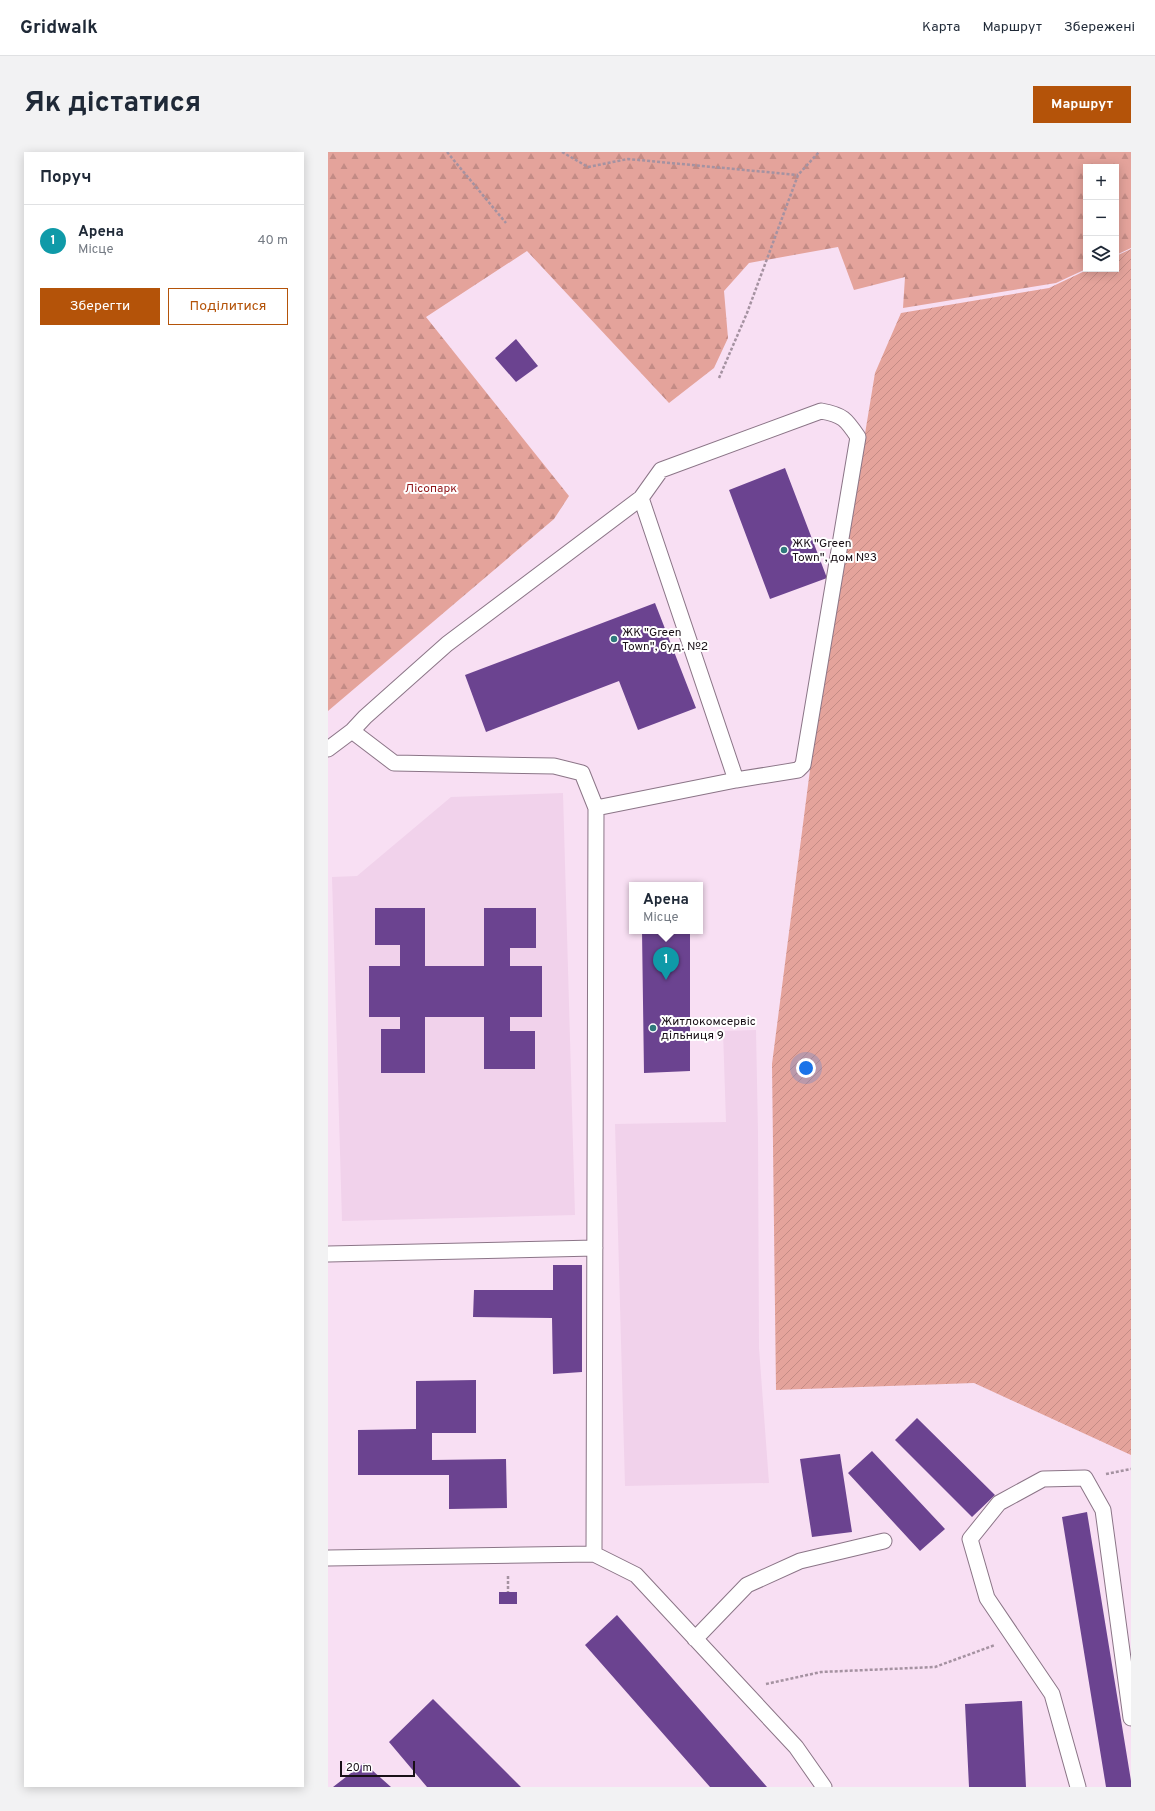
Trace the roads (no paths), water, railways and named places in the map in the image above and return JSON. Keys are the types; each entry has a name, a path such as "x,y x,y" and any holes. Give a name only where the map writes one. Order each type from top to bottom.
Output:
{"lane":[{"path":"328,749 352,731 365,717 447,644 641,498 661,470 821,411 838,414 850,424 858,437 803,765 798,770 736,780 596,808"},
{"path":"641,498 736,780"},
{"path":"352,731 394,763 554,766 582,773 596,808 594,1554"},
{"path":"328,1254 595,1248"},
{"path":"1078,1787 1052,1694 987,1598 970,1539 999,1503 1043,1479 1085,1478 1103,1510 1131,1718"},
{"path":"694,1639 747,1585 800,1561 884,1541"},
{"path":"328,1558 594,1554 636,1575 796,1748 824,1787"}],"place":[{"name":"ЖК \"Green Town\", дом №3","path":"784,550"},
{"name":"ЖК \"Green Town\", буд. №2","path":"614,639"},
{"name":"Арена","path":"666,980"},
{"name":"Житлокомсервіс дільниця 9","path":"653,1028"}],"park label":[{"name":"Лісопарк","path":"431,488"}]}
